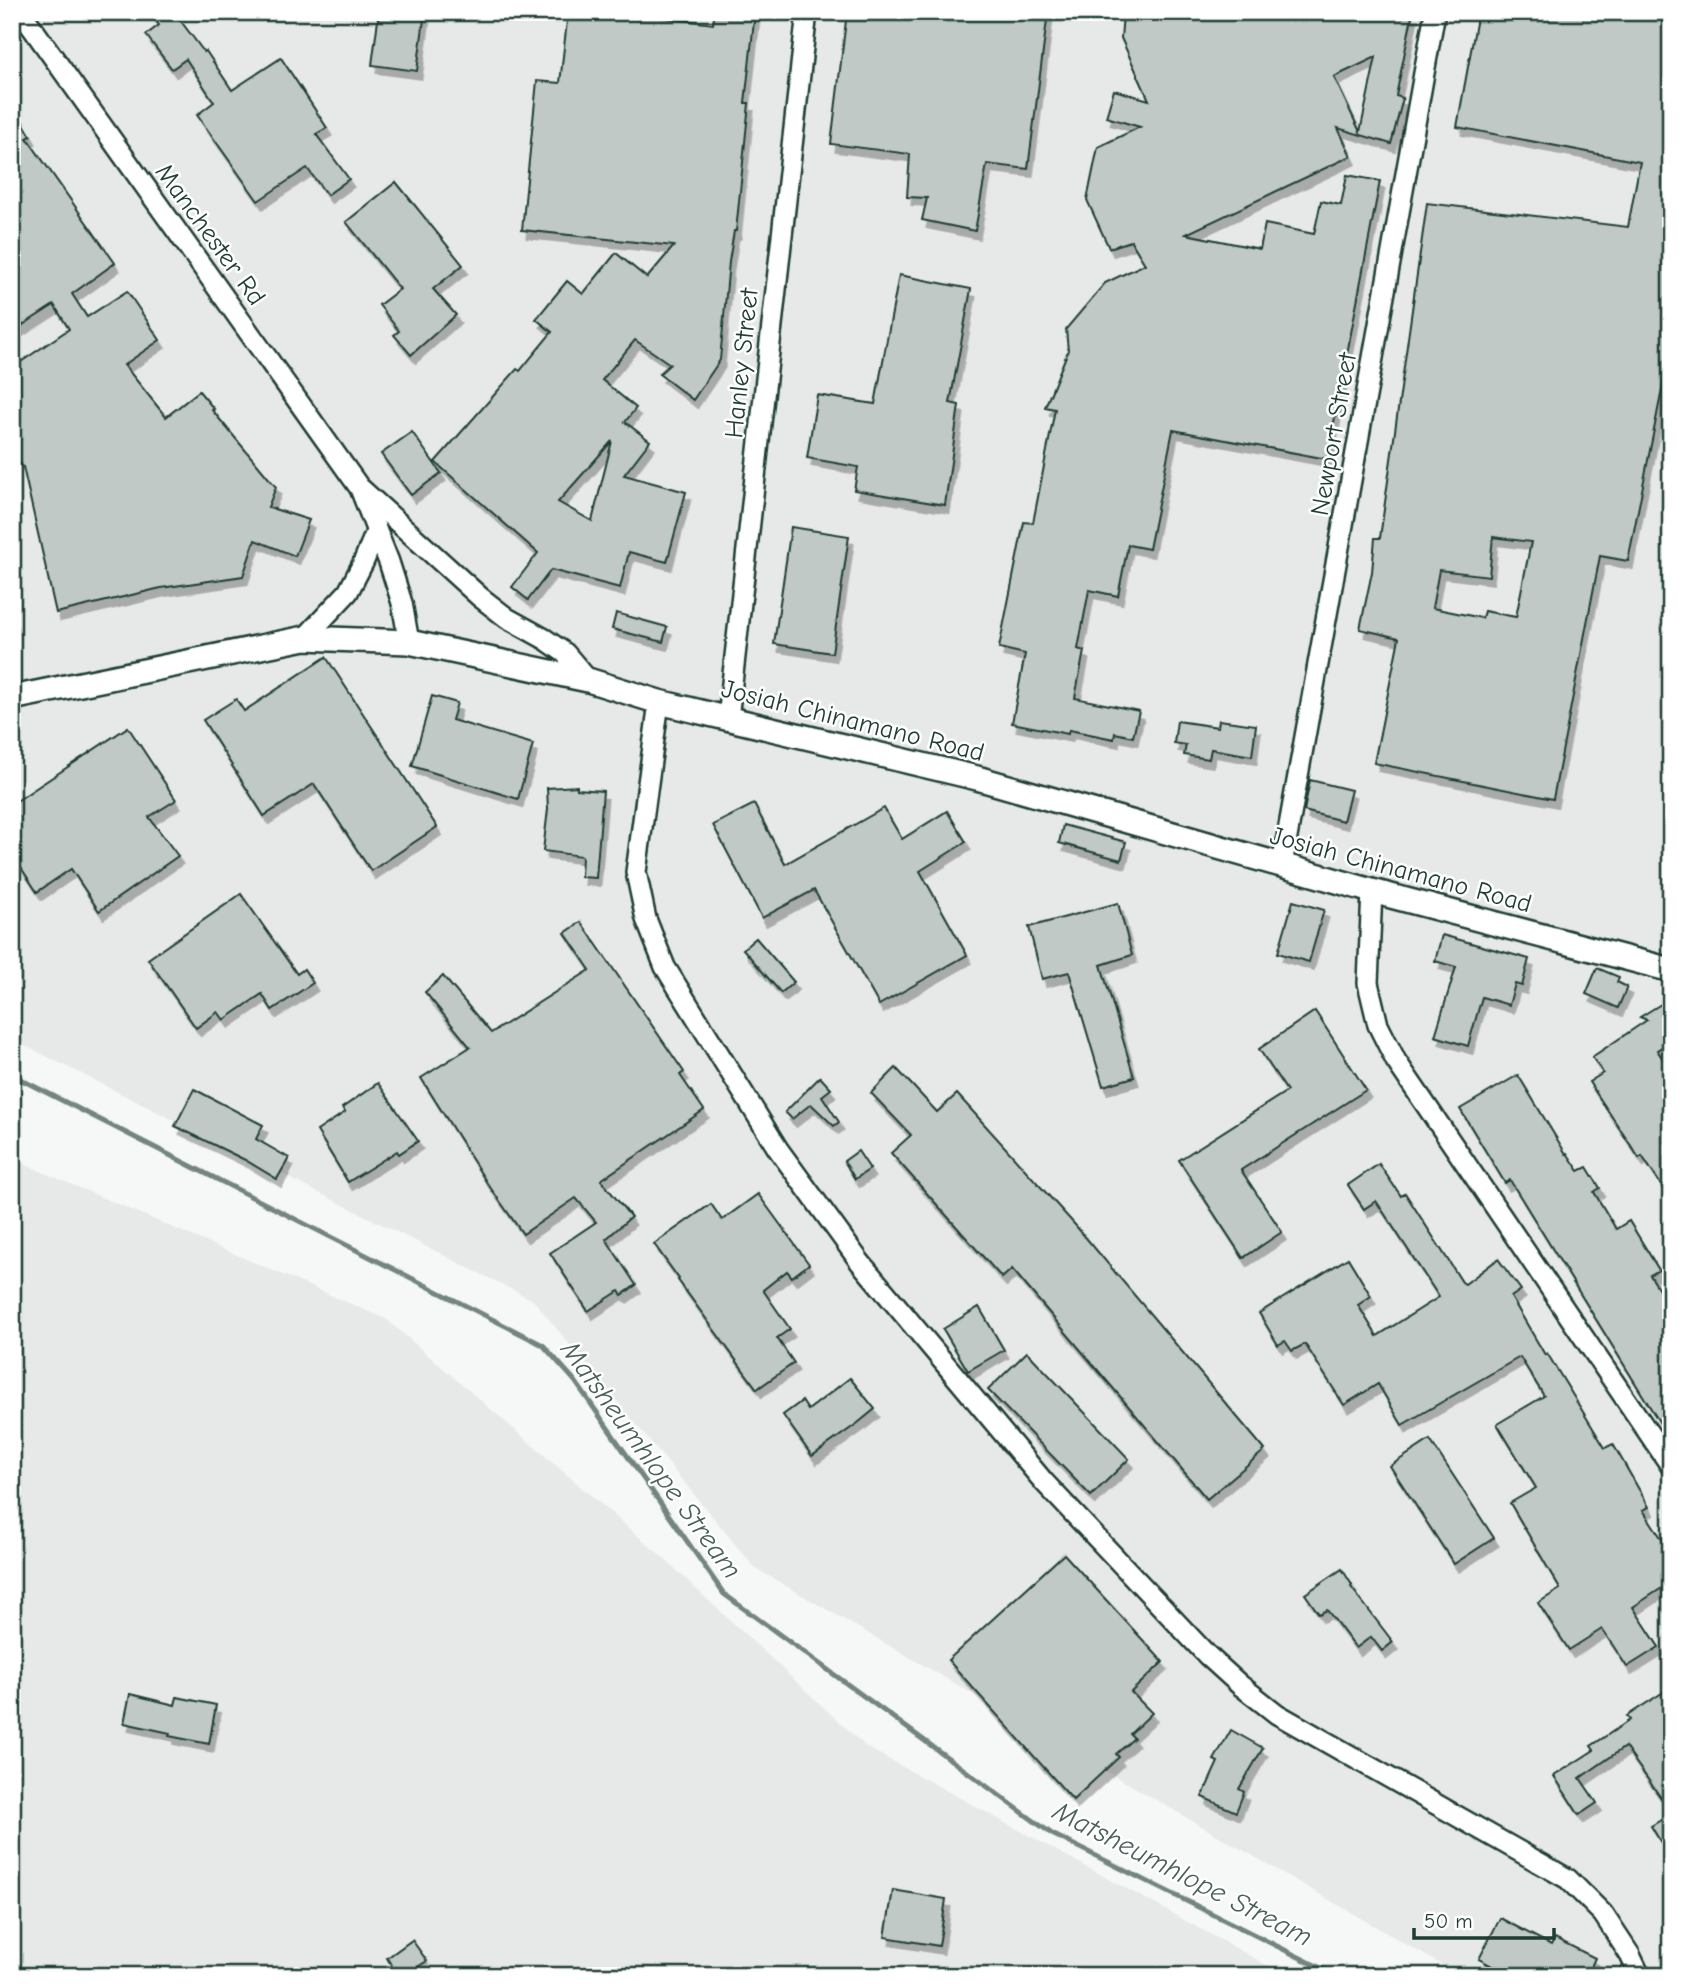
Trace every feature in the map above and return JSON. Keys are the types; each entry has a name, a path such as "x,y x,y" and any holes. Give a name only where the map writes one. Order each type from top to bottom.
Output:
{"street":[{"name":"Manchester Rd","path":"20,12 359,487"},
{"name":"Hanley Street","path":"728,719 807,12"},
{"name":"Newport Street","path":"1282,865 1435,12"},
{"path":"359,487 389,562 402,603 409,642"},
{"path":"359,487 480,597 508,618 565,653 588,680"},
{"path":"305,638 348,592 376,532"},
{"name":"Josiah Chinamano Road","path":"12,698 305,638 409,642 588,680 659,702 977,778 1372,891 1671,970"},
{"path":"659,702 636,872 646,919 665,967 778,1149 860,1262 1044,1482 1231,1678 1277,1714 1568,1879 1603,1914 1630,1955 1640,1976"},
{"path":"1372,891 1368,984 1378,1025 1396,1061 1671,1466"}],"shaded area":[{"path":"12,12 1671,12 1671,1976 1461,1976 755,1568 533,1300 12,1039"},
{"path":"12,1159 386,1319 660,1555 866,1747 1287,1976 12,1976"}],"building":[{"path":"150,12 174,12 204,52 206,51 232,90 281,58 327,128 316,134 349,179 327,195 307,168 258,201 197,115 214,102 186,59 172,69 146,35 159,25"},
{"path":"379,12 425,12 417,71 372,65"},
{"path":"568,12 620,12 713,24 715,12 755,12 745,103 749,103 720,360 693,400 659,374 670,364 635,340 602,380 636,408 625,422 650,441 624,475 686,492 667,562 629,552 620,588 551,570 528,600 512,587 538,553 435,462 517,369 520,371 552,332 536,319 567,281 583,294 616,253 647,278 674,246 522,230 537,81 560,83","holes":["612,441 592,521 558,502"]},
{"path":"847,12 1048,12 1028,169 987,164 975,231 922,220 927,198 907,197 910,154 831,144"},
{"path":"1129,12 1413,12 1396,96 1403,98 1391,144 1338,128 1351,156 1186,234 1260,249 1265,224 1314,234 1321,201 1341,205 1347,175 1380,181 1327,459 1173,430 1149,549 1128,545 1118,596 1089,590 1078,649 1084,651 1075,698 1139,711 1133,737 1115,733 1114,739 1069,730 1068,734 1012,723 1025,654 999,648 1024,522 1033,523 1055,409 1045,407 1068,351 1066,329 1105,283 1145,264 1131,241 1109,248 1087,200 1098,147 1140,127 1106,117 1114,90 1149,100 1121,38 1123,15","holes":["1376,57 1360,132 1334,77"]},
{"path":"1478,12 1671,12 1671,344 1628,561 1600,556 1553,799 1374,763 1399,638 1360,629 1372,572 1375,538 1380,538 1427,203 1628,227 1640,162 1457,127","holes":["1493,537 1531,542 1516,617 1484,611 1482,618 1432,608 1439,570 1489,576"]},
{"path":"12,104 31,136 27,138 115,263 72,294 87,317 127,291 160,340 124,365 166,417 199,391 276,487 268,507 309,520 295,556 255,540 243,576 161,588 56,613 23,467 12,453 12,368 69,329 54,305 12,332"},
{"path":"396,182 463,265 433,289 456,315 411,355 394,335 399,331 379,305 400,289 346,222"},
{"path":"899,275 971,289 950,403 959,405 945,505 854,490 858,467 807,458 817,395 875,404"},
{"path":"412,432 441,473 411,495 381,454"},
{"path":"791,527 849,536 832,653 774,644"},
{"path":"616,613 667,627 663,642 612,629"},
{"path":"326,657 437,827 371,871 314,784 264,816 203,720 236,699 244,711"},
{"path":"432,696 457,703 452,720 533,744 518,799 412,766"},
{"path":"1219,720 1256,725 1252,756 1211,749 1209,759 1184,755 1186,745 1174,743 1177,721 1218,727"},
{"path":"128,727 176,800 149,817 178,856 99,911 71,869 37,892 12,854 12,804"},
{"path":"1310,780 1351,790 1343,821 1304,811"},
{"path":"577,786 577,789 603,791 596,878 581,877 582,856 543,851 548,809 547,788"},
{"path":"754,804 785,864 884,808 902,839 947,811 966,842 920,871 967,955 879,1005 814,890 762,918 713,825"},
{"path":"1063,825 1126,842 1121,860 1059,843"},
{"path":"241,894 297,974 304,969 313,983 272,1010 262,994 224,1020 218,1012 196,1028 148,959"},
{"path":"1293,901 1324,910 1309,962 1278,953"},
{"path":"1118,903 1132,955 1101,965 1134,1077 1103,1086 1069,972 1042,979 1029,927"},
{"path":"581,922 684,1072 680,1075 704,1110 601,1180 631,1217 606,1239 636,1285 622,1295 619,1291 588,1311 550,1253 596,1222 576,1198 523,1234 487,1183 421,1078 470,1047 425,992 443,976 491,1033 590,970 565,933"},
{"path":"1442,935 1529,959 1522,986 1515,984 1509,1005 1482,997 1468,1046 1435,1036 1456,967 1435,961"},
{"path":"756,938 794,982 781,993 743,949"},
{"path":"1597,968 1619,977 1617,982 1627,987 1618,1008 1586,994"},
{"path":"1661,1004 1671,1019 1671,1041 1657,1050 1671,1071 1671,1200 1642,1156 1639,1158 1589,1082 1603,1073 1592,1057 1647,1020 1640,1017"},
{"path":"1315,1011 1366,1090 1241,1170 1282,1232 1243,1258 1179,1160 1287,1091 1259,1049"},
{"path":"896,1068 937,1112 957,1094 1076,1226 1265,1450 1207,1499 1012,1269 1002,1278 891,1153 911,1135 871,1093"},
{"path":"1518,1075 1566,1154 1579,1171 1587,1167 1600,1188 1594,1192 1616,1229 1629,1221 1659,1270 1650,1275 1671,1308 1671,1441 1510,1180 1505,1183 1460,1109"},
{"path":"820,1077 831,1089 822,1096 839,1122 834,1126 811,1104 792,1119 785,1112"},
{"path":"378,1083 418,1141 348,1182 317,1131 345,1112 342,1108"},
{"path":"194,1089 263,1125 256,1139 289,1158 277,1179 245,1160 175,1126"},
{"path":"858,1151 870,1169 855,1179 844,1161"},
{"path":"1379,1164 1401,1196 1405,1193 1462,1282 1465,1284 1498,1259 1521,1290 1511,1297 1545,1355 1547,1353 1605,1448 1613,1444 1649,1507 1643,1510 1671,1553 1671,1582 1633,1607 1659,1647 1627,1667 1602,1629 1569,1650 1538,1603 1560,1589 1510,1503 1536,1488 1497,1424 1544,1396 1520,1357 1402,1425 1378,1384 1344,1405 1305,1344 1292,1351 1285,1341 1278,1345 1259,1313 1348,1258 1371,1296 1358,1305 1377,1336 1439,1297 1376,1201 1364,1209 1348,1185"},
{"path":"758,1194 809,1264 792,1277 787,1271 763,1290 790,1329 777,1338 794,1363 757,1389 654,1244 711,1204 722,1220"},
{"path":"979,1307 1004,1350 968,1371 943,1329"},
{"path":"1027,1352 1129,1459 1091,1496 988,1390"},
{"path":"850,1378 875,1409 812,1456 783,1415 802,1401 808,1410"},
{"path":"1430,1440 1494,1538 1454,1564 1390,1466"},
{"path":"1064,1554 1163,1662 1131,1692 1152,1713 1130,1734 1134,1738 1116,1754 1119,1757 1073,1800 948,1660"},
{"path":"1342,1569 1351,1587 1393,1642 1382,1651 1371,1637 1356,1648 1327,1610 1319,1614 1305,1594"},
{"path":"1671,1687 1671,1812 1625,1747 1580,1778 1597,1803 1579,1815 1554,1776 1594,1750 1591,1746 1630,1720 1627,1716"},
{"path":"130,1694 175,1705 177,1697 216,1705 209,1744 124,1723"},
{"path":"1231,1730 1263,1748 1239,1789 1244,1792 1236,1812 1202,1797 1218,1762 1214,1760"},
{"path":"1671,1814 1671,1859 1651,1826"},
{"path":"893,1890 946,1899 939,1946 885,1937"},
{"path":"1500,1918 1551,1945 1555,1938 1595,1958 1587,1976 1510,1976 1479,1959"},
{"path":"412,1940 427,1961 403,1976 398,1976 387,1958"}],"waterway":[{"name":"Matsheumhlope Stream","path":"12,1075 543,1345 575,1381 724,1594 1052,1834 1337,1976"}]}
